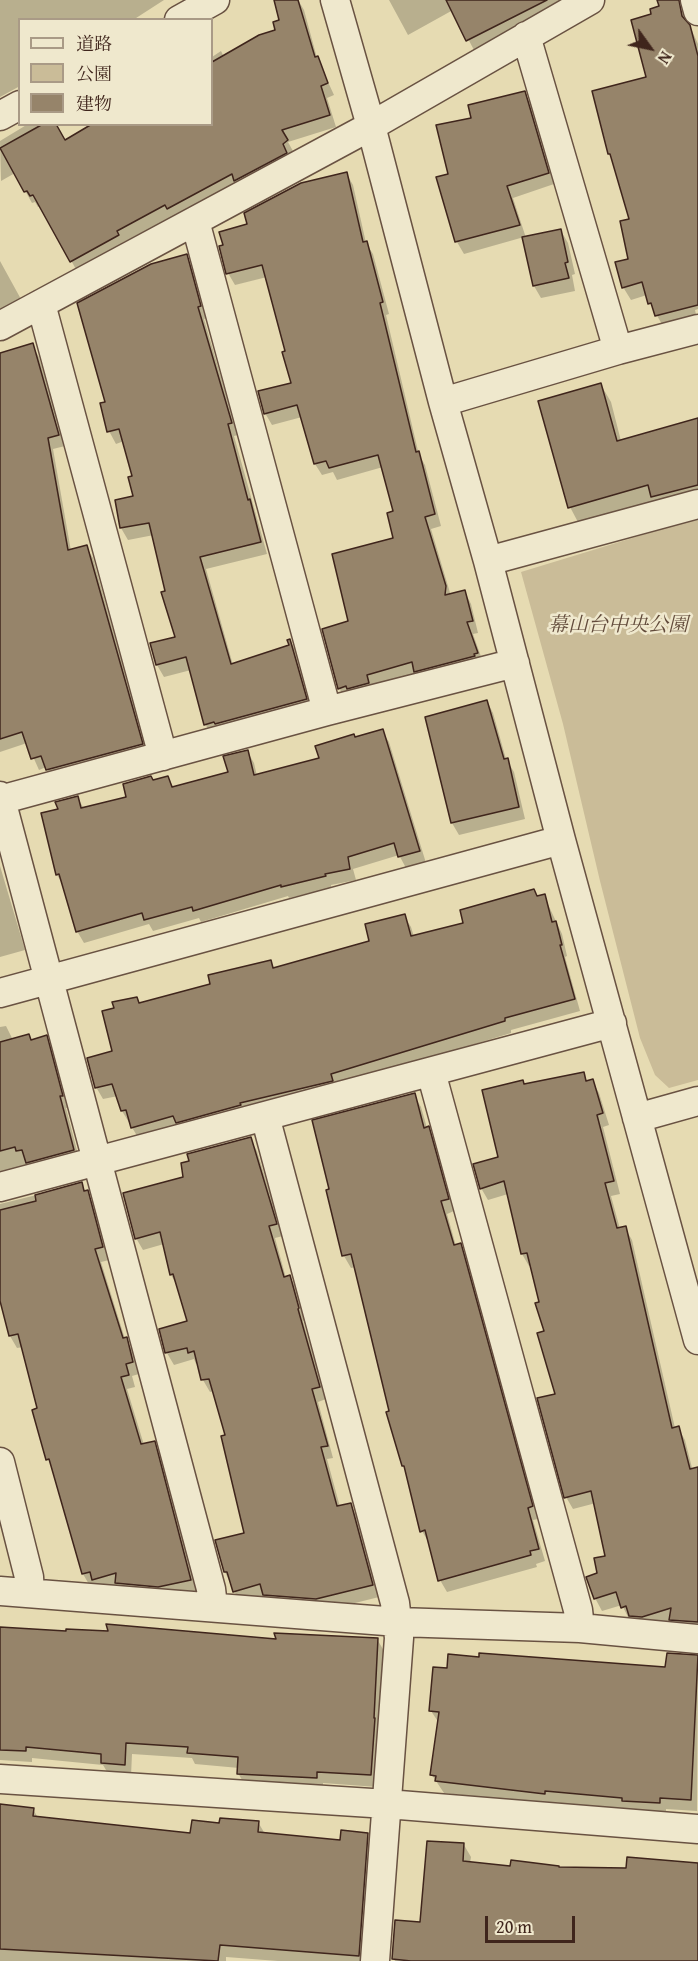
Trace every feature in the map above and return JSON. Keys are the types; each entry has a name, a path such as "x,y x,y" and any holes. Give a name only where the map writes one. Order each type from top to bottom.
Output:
{"street":[{"path":"182,18 215,0"},
{"path":"335,0 371,126 443,402 488,561 637,1118 690,1280 698,1340"},
{"path":"0,326 371,126 590,0"},
{"path":"695,0 698,11"},
{"path":"526,36 618,350"},
{"path":"0,116 18,106"},
{"path":"195,221 327,711"},
{"path":"41,304 163,756"},
{"path":"443,402 618,350 698,330"},
{"path":"488,561 698,504"},
{"path":"213,1606 208,1578 0,798 515,663"},
{"path":"0,993 561,840"},
{"path":"0,1187 612,1023"},
{"path":"431,1072 575,1598 580,1628"},
{"path":"637,1118 698,1101"},
{"path":"265,1116 398,1622 399,1638 375,1961"},
{"path":"0,1462 29,1577 30,1593"},
{"path":"0,1591 398,1622 580,1628 698,1639"},
{"path":"0,1779 387,1804 698,1829"}],"green space":[{"name":"幕山台中央公園","path":"698,518 698,1080 669,1088 655,1075 640,1038 563,724 521,572"}],"building":[{"path":"274,0 298,0 315,57 318,56 328,83 321,86 330,115 282,130 288,140 283,144 287,153 234,181 232,174 167,209 165,205 117,231 119,235 70,262 33,195 30,196 27,191 24,192 0,148 39,126 57,126 65,140 89,126 213,126 213,61 259,35 275,30 273,22 279,20"},
{"path":"446,0 547,0 466,41"},
{"path":"657,0 679,0 682,16 690,25 698,56 698,305 655,316 651,303 648,304 642,282 622,288 615,262 628,259 620,221 629,219 610,154 608,154 592,91 646,77 631,20 651,14 650,9 659,6"},
{"path":"525,91 549,173 507,186 520,225 455,242 436,177 448,174 436,125 471,118 468,105"},
{"path":"347,172 363,242 367,241 383,302 380,303 416,452 419,451 435,514 425,517 446,586 445,595 465,590 473,621 467,622 478,653 474,654 475,656 414,672 412,662 367,675 369,683 338,689 322,629 348,621 332,554 393,538 387,513 393,511 378,455 329,468 326,461 314,464 297,405 264,414 258,391 291,383 282,352 285,351 262,265 226,274 219,246 223,245 219,232 247,224 244,213 301,183"},
{"path":"561,229 569,278 533,286 522,237"},
{"path":"187,254 201,306 198,307 232,423 228,424 261,542 200,557 231,664 289,645 287,640 290,639 307,699 204,725 186,657 156,665 150,643 175,637 161,592 165,591 149,523 120,528 115,500 133,496 128,477 132,476 119,429 107,432 100,403 105,402 77,303 151,264"},
{"path":"33,343 59,435 48,438 68,550 87,545 143,744 46,770 41,756 31,759 22,732 0,739 0,353"},
{"path":"601,383 617,441 698,418 698,485 651,497 648,485 568,508 538,401"},
{"path":"487,700 504,759 508,758 519,807 451,823 425,717"},
{"path":"383,729 420,851 398,857 394,843 348,857 350,869 325,874 326,876 281,887 281,885 193,911 192,907 144,920 142,913 76,932 59,874 56,875 41,813 58,809 55,802 78,796 81,808 126,797 123,784 151,776 153,780 168,776 172,787 228,772 223,756 248,750 254,775 319,758 315,746 354,734 355,737"},
{"path":"534,889 537,896 545,894 552,922 556,921 575,999 505,1018 505,1021 331,1074 333,1081 240,1103 241,1105 176,1123 173,1116 131,1128 126,1110 121,1111 112,1084 95,1088 87,1058 112,1051 102,1011 114,1008 112,1002 137,997 139,1003 210,984 208,975 271,960 273,968 369,941 365,924 405,914 411,936 463,923 460,910"},
{"path":"29,1034 31,1040 47,1035 74,1150 26,1163 22,1150 16,1151 15,1147 0,1151 0,1042"},
{"path":"584,1072 586,1081 593,1079 603,1113 597,1115 614,1181 605,1183 617,1228 626,1226 672,1428 679,1426 690,1469 698,1467 698,1622 669,1620 671,1608 642,1617 629,1616 626,1606 621,1608 616,1592 594,1599 586,1577 597,1573 594,1558 605,1556 591,1491 564,1498 537,1398 555,1394 537,1333 544,1331 535,1303 539,1302 527,1253 521,1254 504,1181 480,1189 473,1164 498,1157 482,1090 523,1080 524,1084"},
{"path":"415,1093 424,1128 429,1126 449,1199 441,1201 454,1245 461,1243 533,1506 528,1508 539,1549 530,1551 531,1555 438,1581 425,1530 420,1532 404,1466 402,1466 386,1412 389,1411 351,1254 342,1256 312,1120"},
{"path":"251,1137 277,1224 269,1226 284,1277 290,1275 320,1387 312,1389 328,1446 321,1447 337,1506 351,1503 373,1585 316,1599 263,1595 260,1584 233,1592 227,1572 224,1572 215,1540 244,1533 221,1436 225,1435 209,1379 201,1380 194,1351 188,1353 187,1348 165,1353 159,1329 187,1321 173,1274 170,1275 160,1232 135,1239 123,1193 183,1177 181,1163 189,1161 187,1154"},
{"path":"82,1182 84,1191 88,1190 103,1247 95,1249 123,1338 127,1337 133,1362 126,1364 129,1375 121,1377 141,1444 155,1441 191,1580 158,1587 115,1583 116,1573 92,1580 90,1572 82,1574 49,1459 46,1460 32,1410 37,1408 18,1334 9,1336 0,1301 0,1210 36,1201 35,1195"},
{"path":"106,1624 276,1639 274,1633 378,1638 371,1775 317,1772 317,1778 237,1774 238,1757 187,1753 188,1747 126,1743 125,1765 101,1763 101,1754 26,1747 26,1751 0,1750 0,1627 108,1631"},
{"path":"479,1653 665,1667 667,1653 698,1655 691,1800 660,1798 660,1803 622,1801 622,1798 545,1791 545,1794 435,1781 436,1776 430,1775 439,1712 429,1711 433,1667 447,1668 448,1654 479,1657"},
{"path":"0,1804 34,1808 33,1816 190,1833 192,1820 219,1823 220,1818 259,1821 258,1832 340,1840 341,1830 368,1833 359,1956 220,1945 218,1961 0,1949"},
{"path":"427,1841 464,1843 463,1861 510,1866 511,1860 559,1867 626,1868 627,1857 698,1863 698,1961 411,1961 392,1959 395,1920 420,1922"}]}
